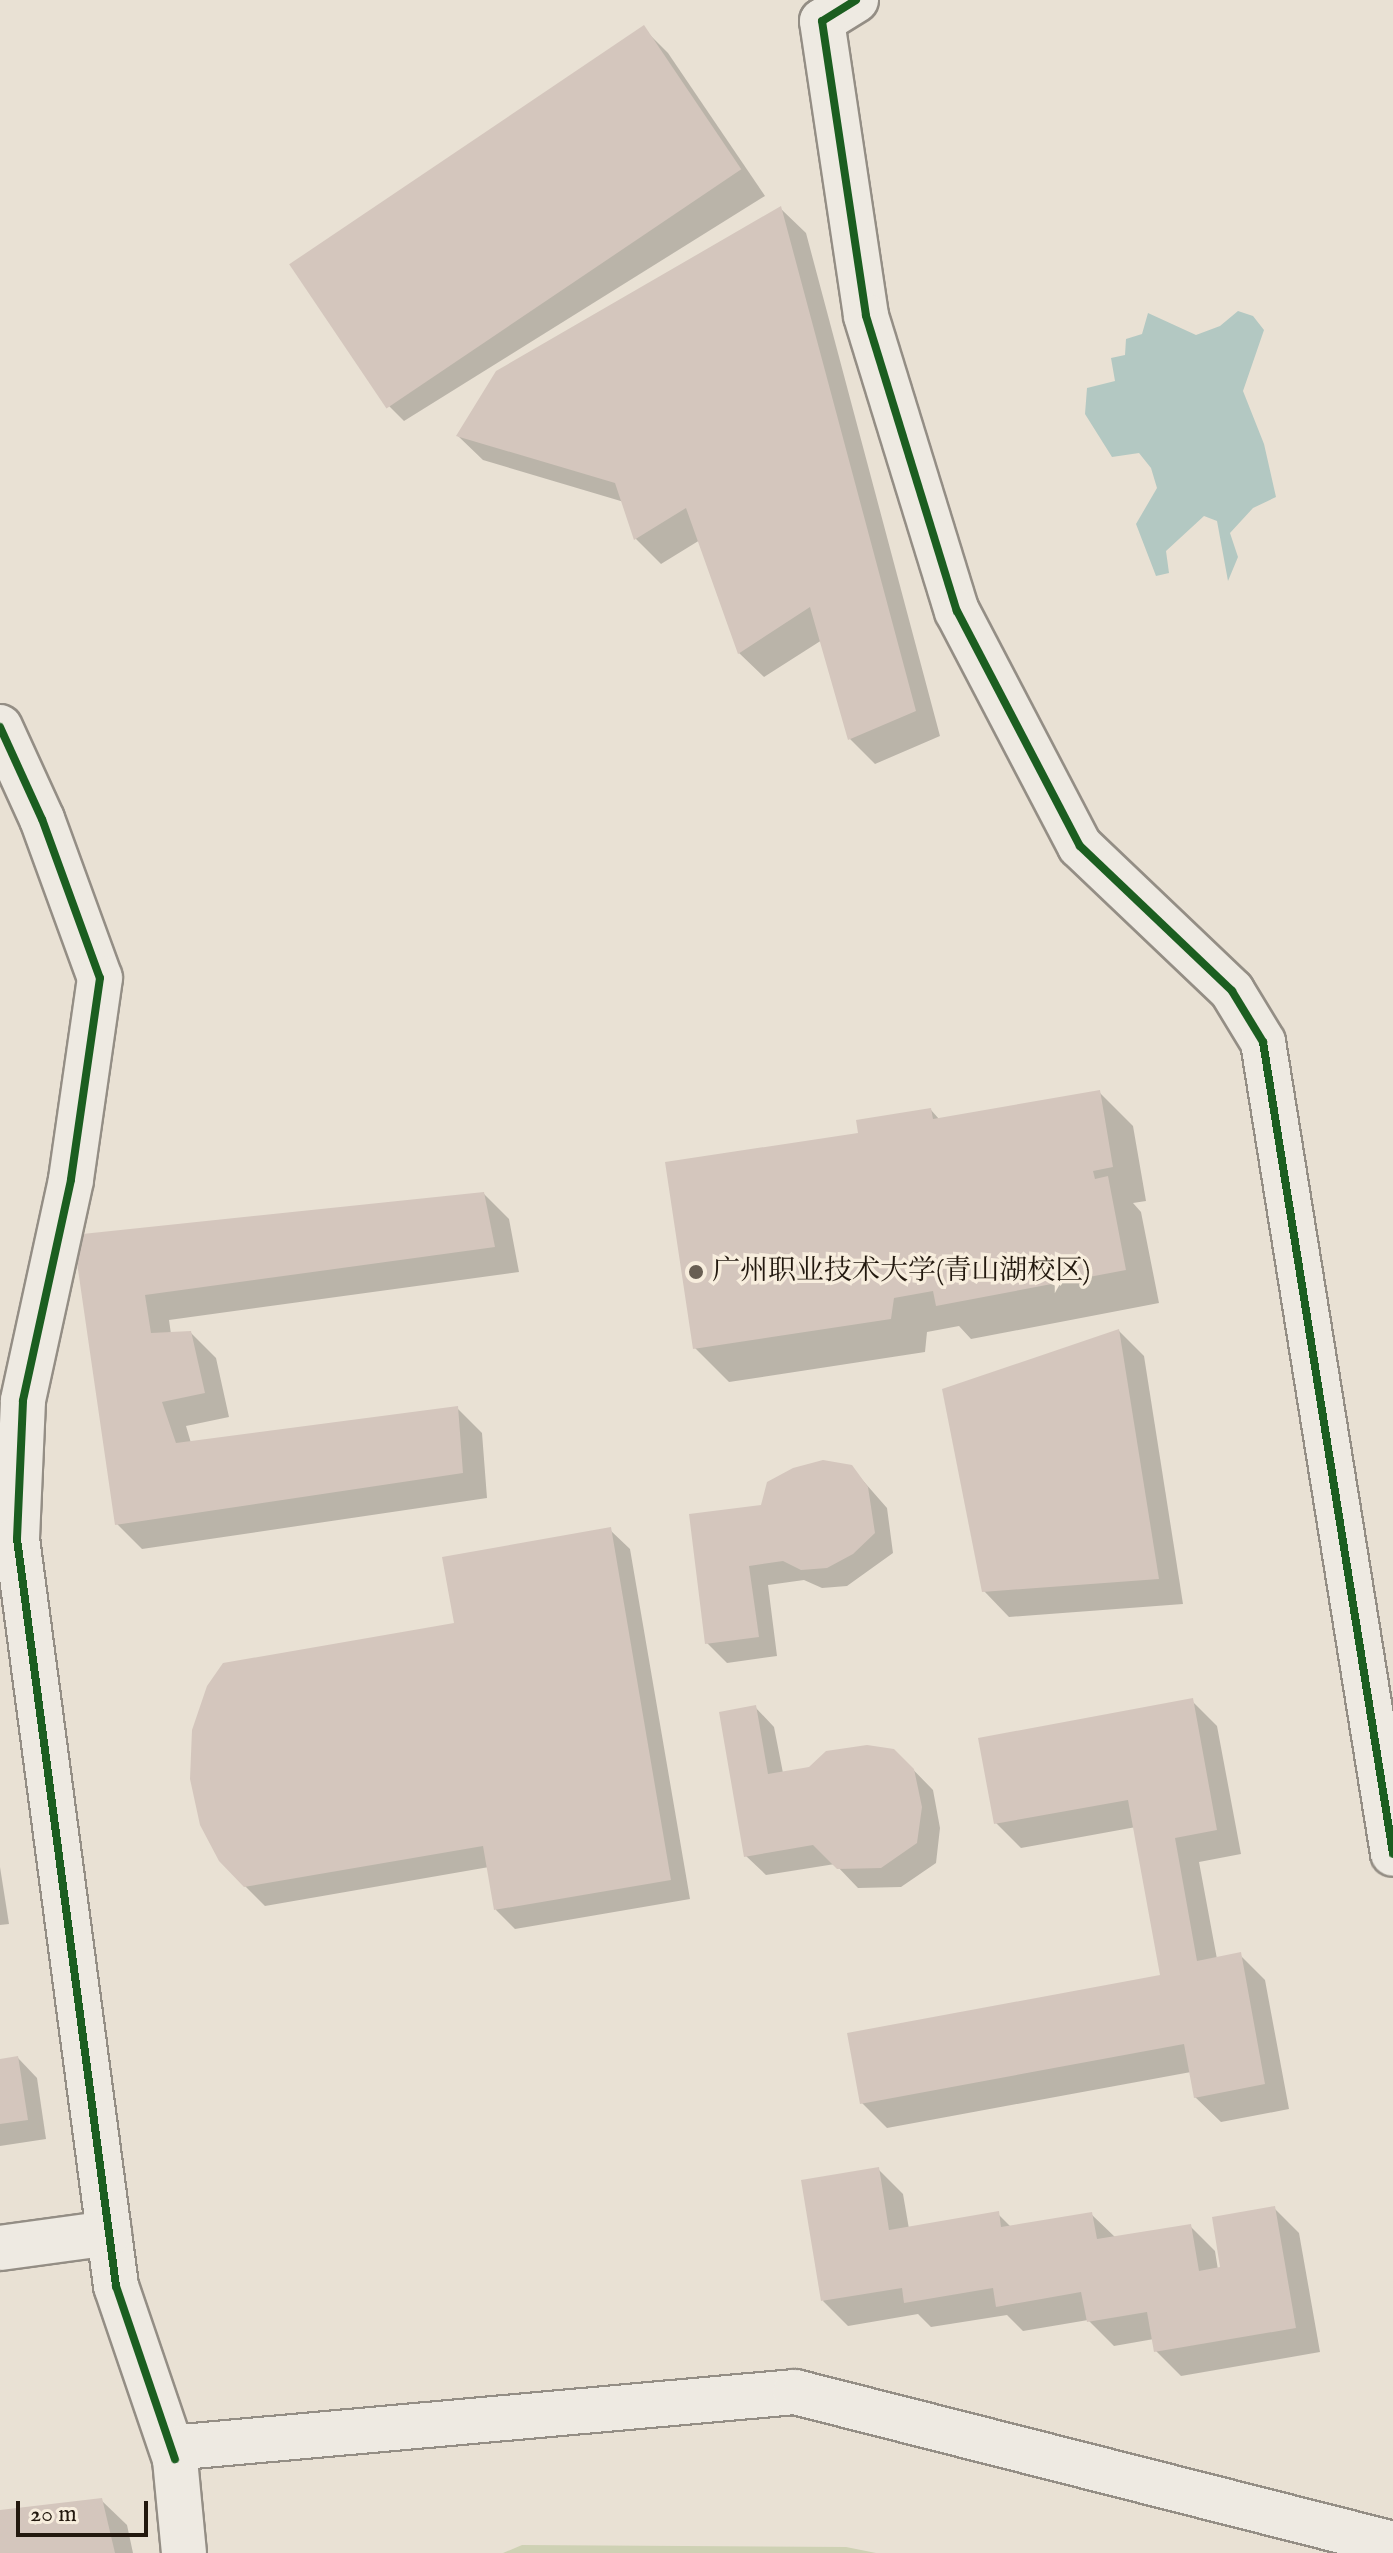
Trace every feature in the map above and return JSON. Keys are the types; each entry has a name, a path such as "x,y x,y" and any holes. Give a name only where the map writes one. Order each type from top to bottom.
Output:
{"street":[{"path":"856,0 822,21 866,316 957,611 1080,846 1232,991 1263,1042 1393,1854"},
{"path":"0,727 42,819 100,978 71,1180 23,1401 9,1539 116,2286 175,2459 184,2553"},
{"path":"0,2248 109,2233"},
{"path":"175,2459 182,2447 795,2392 1393,2544"}],"green space":[{"path":"522,2545 846,2547 876,2553 503,2553"}],"water":[{"path":"1238,311 1253,316 1264,330 1243,391 1264,444 1276,497 1253,508 1230,533 1238,557 1228,581 1217,521 1204,516 1166,551 1169,573 1156,576 1136,524 1157,488 1151,468 1139,453 1112,457 1085,414 1087,388 1115,381 1111,358 1125,355 1126,339 1142,334 1148,313 1196,335 1220,326"}],"building":[{"path":"644,25 741,169 386,409 289,264"},
{"path":"781,206 916,711 848,740 810,607 738,654 686,508 634,540 615,483 456,436 496,371"},
{"path":"1100,1090 1113,1167 1093,1171 1095,1179 1108,1176 1126,1270 936,1306 933,1291 894,1298 891,1319 693,1349 665,1162 858,1133 856,1120 931,1108 933,1119"},
{"path":"484,1192 495,1247 145,1295 151,1333 191,1331 205,1393 162,1402 176,1443 458,1406 463,1473 115,1525 73,1235"},
{"path":"1119,1329 1159,1579 982,1592 942,1389"},
{"path":"823,1460 852,1465 868,1487 875,1533 853,1554 827,1568 801,1570 783,1561 749,1566 759,1637 705,1644 689,1514 761,1505 767,1482 793,1468"},
{"path":"611,1527 671,1880 494,1910 483,1846 244,1887 219,1861 200,1825 190,1779 192,1730 207,1686 223,1663 454,1623 442,1557"},
{"path":"1193,1698 1217,1830 1175,1838 1197,1961 1241,1952 1265,2084 1194,2098 1184,2044 860,2104 847,2033 1160,1975 1128,1800 994,1824 978,1738"},
{"path":"756,1705 768,1774 809,1767 826,1751 867,1745 894,1749 914,1769 922,1807 917,1843 881,1868 837,1869 813,1845 744,1857 719,1712"},
{"path":"18,2056 28,2120 0,2124 0,2059"},
{"path":"879,2167 889,2230 999,2211 1001,2227 1092,2212 1097,2239 1191,2224 1199,2271 1220,2267 1212,2217 1275,2206 1296,2328 1154,2352 1147,2312 1087,2322 1081,2292 996,2307 993,2288 904,2303 902,2288 821,2301 801,2180"},
{"path":"102,2498 115,2553 0,2553 0,2510"}],"cycle path":[{"path":"856,0 822,21 866,316 957,611 1080,846 1232,991 1263,1042 1393,1854"},
{"path":"0,727 42,819 100,978 71,1180 23,1401 17,1539 116,2286 175,2459"}],"place":[{"name":"广州职业技术大学(青山湖校区)","path":"696,1272"}]}
